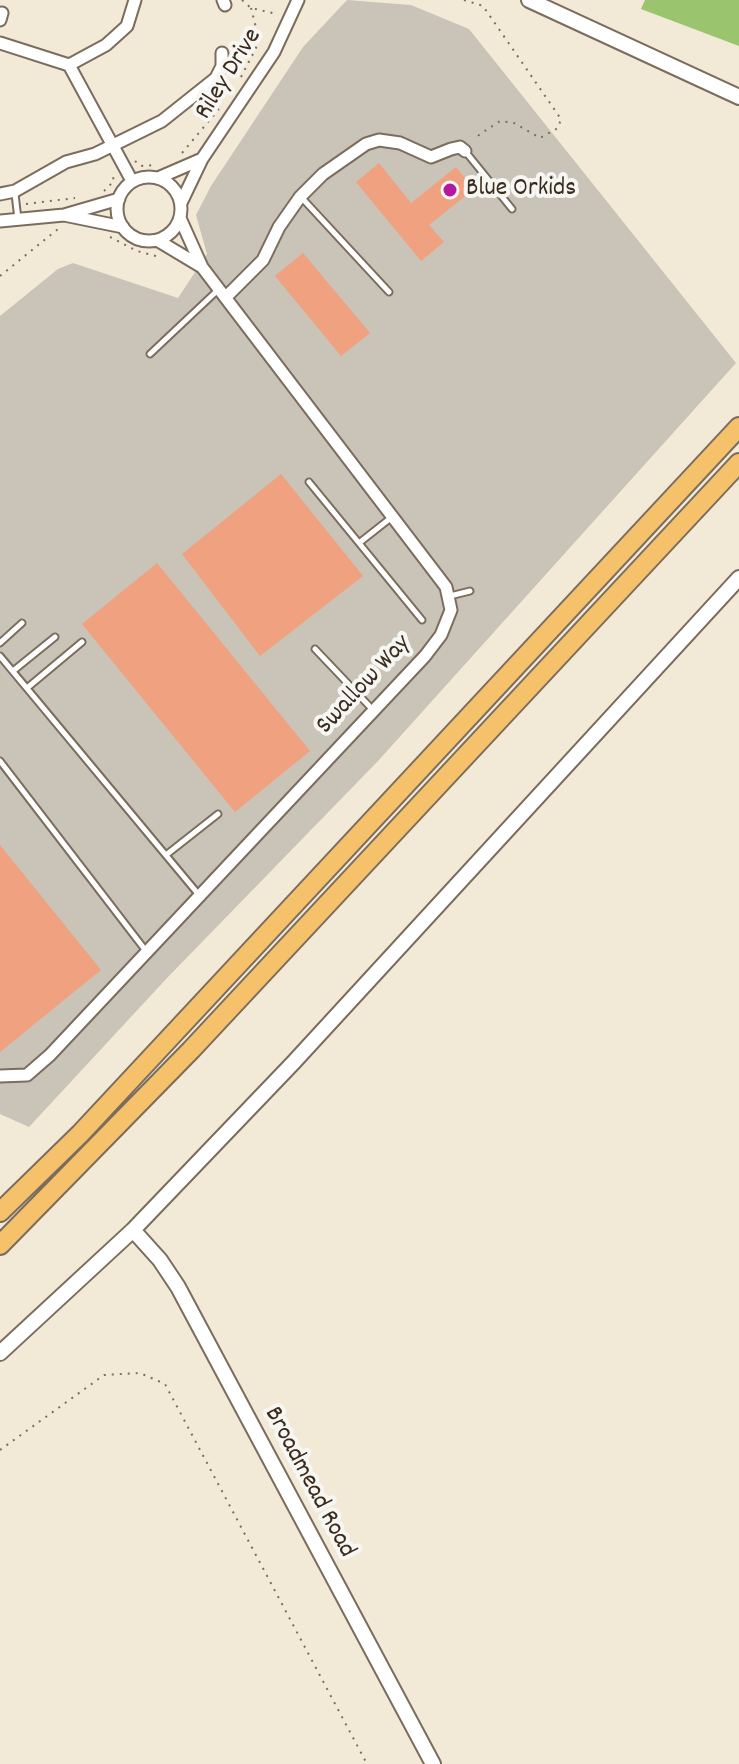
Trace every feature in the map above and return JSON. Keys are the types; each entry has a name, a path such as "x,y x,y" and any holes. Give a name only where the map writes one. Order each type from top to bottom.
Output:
{"highway":[{"path":"0,1212 80,1134 739,427"},
{"path":"0,1245 191,1050 739,463"}],"street":[{"path":"69,65 106,45 127,26 135,0"},
{"path":"529,0 739,97"},
{"name":"Riley Drive","path":"181,203 202,159 274,52 293,4"},
{"path":"0,43 69,65 110,146 132,181"},
{"path":"0,194 15,191 66,162 110,146 162,121 216,78 222,66 222,53"},
{"path":"223,293 263,260 279,227 300,197 323,174 366,144 379,140 400,143 431,157 462,149"},
{"name":"Riley Drive","path":"158,178 202,159"},
{"path":"123,227 119,218 119,199 132,181 158,178 173,187 181,203 180,218 175,228 157,240"},
{"path":"0,221 64,215 119,199"},
{"path":"64,215 123,227 138,239 157,240 202,267"},
{"path":"180,218 202,267 446,587 449,597"},
{"path":"0,1353 133,1230 347,1005 739,578"},
{"name":"Swallow Way","path":"0,1076 27,1075 50,1055 200,896 441,635 451,610 449,597"},
{"name":"Broadmead Road","path":"133,1230 178,1287 433,1764"}],"lane":[{"path":"462,149 512,209"},
{"path":"15,191 18,220"},
{"path":"300,197 389,292"},
{"path":"150,354 223,293"},
{"path":"309,482 422,620"},
{"path":"359,543 392,517"},
{"path":"449,597 470,591"},
{"path":"0,643 22,623"},
{"path":"13,671 55,637"},
{"path":"27,688 82,642"},
{"path":"315,649 373,711"},
{"path":"0,656 200,896"},
{"path":"0,761 147,952"},
{"path":"166,855 218,814"}],"path":[{"path":"242,0 251,8 278,14"},
{"path":"464,0 483,6"},
{"path":"462,149 500,121 514,123 540,138 558,128 561,119 483,6 482,0"},
{"path":"239,80 256,48 258,35 251,8"},
{"path":"177,159 227,99"},
{"path":"134,159 141,166 156,165"},
{"path":"93,195 103,193 114,181 112,169"},
{"path":"17,205 85,197"},
{"path":"0,276 59,228 50,228"},
{"path":"107,235 137,251 164,259"},
{"path":"0,1450 104,1375 140,1373 165,1384 367,1764"}],"shaded area":[{"path":"347,0 411,5 469,29 736,363 378,761 167,978 29,1127 0,1114 0,316 58,269 73,263 178,298 207,254 196,215 211,186 303,47"}],"green space":[{"path":"645,0 739,0 739,46 641,9"}],"building":[{"path":"379,163 411,203 456,167 474,189 429,225 444,242 421,261 356,182"},
{"path":"303,253 370,333 341,356 275,276"},
{"path":"281,474 363,576 260,656 182,554"},
{"path":"157,563 310,751 235,812 82,624"},
{"path":"0,845 101,970 0,1052"}],"place":[{"name":"Blue Orkids","path":"450,190"}]}
